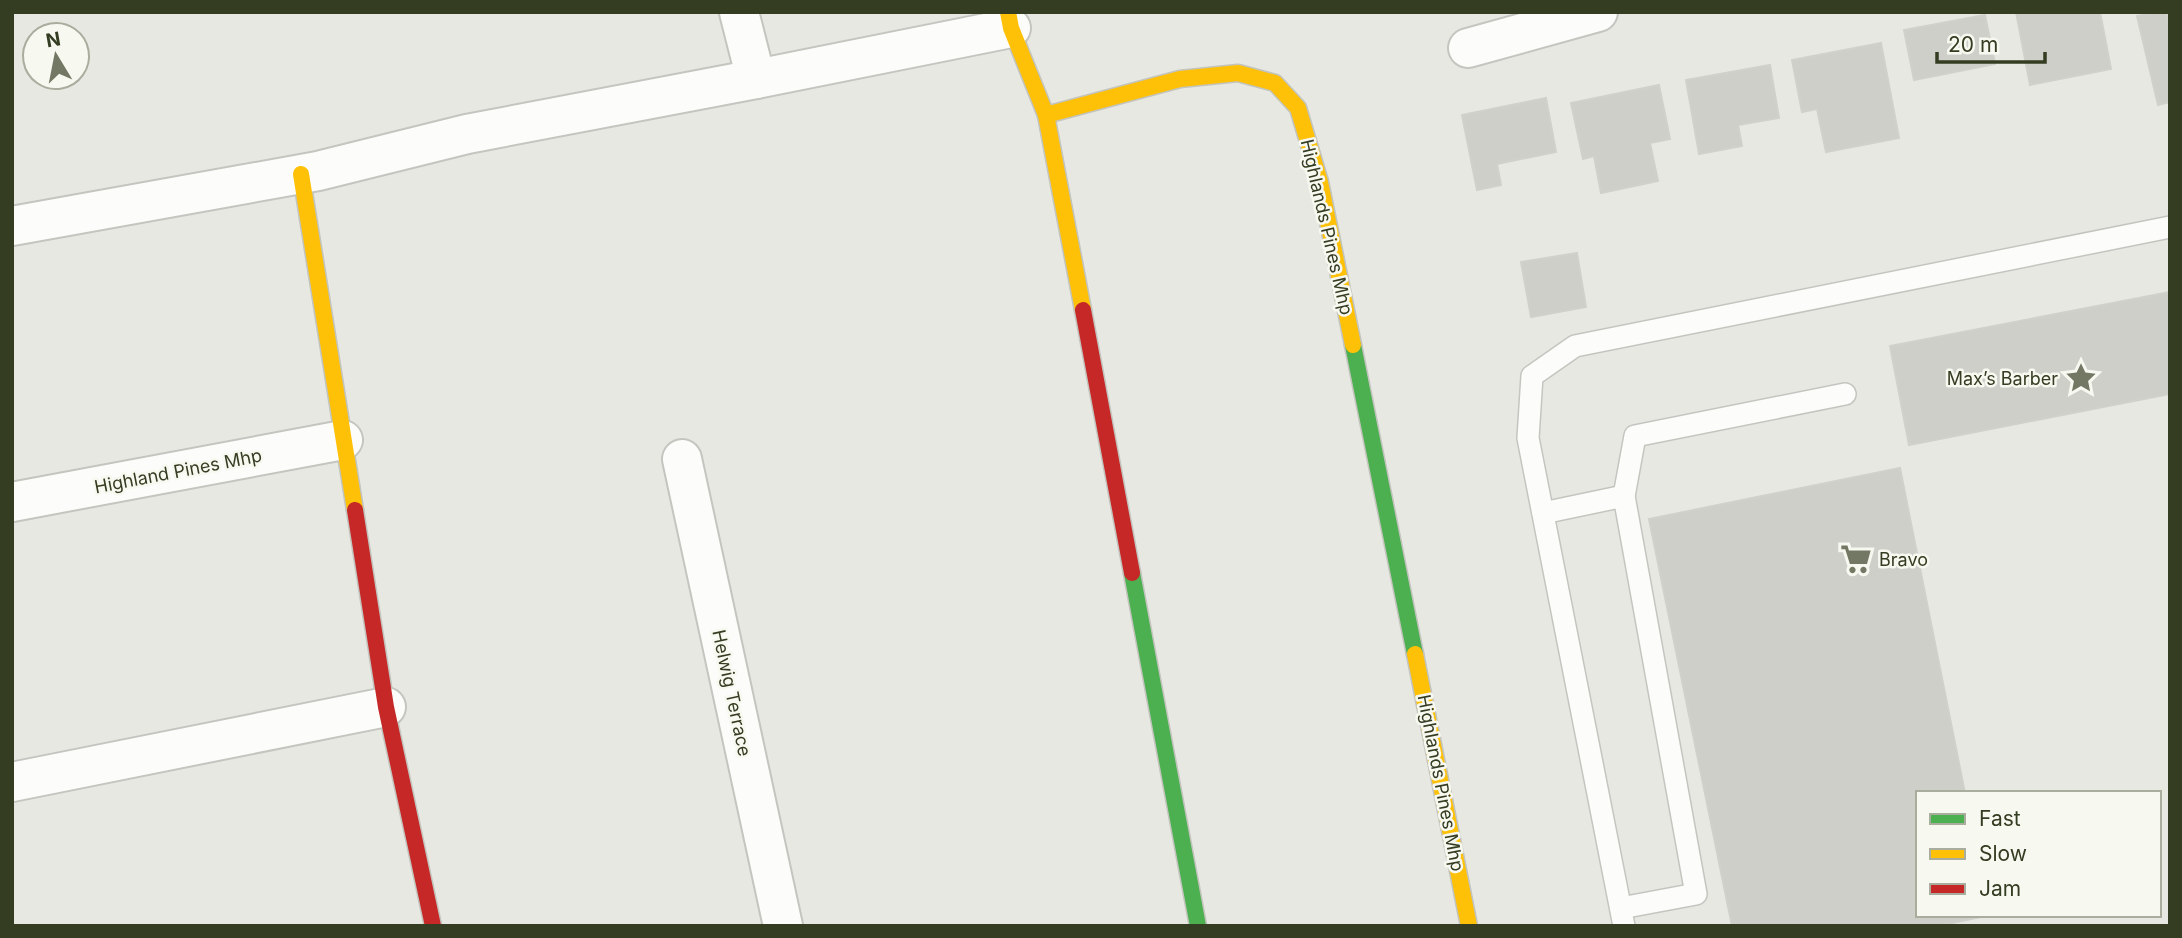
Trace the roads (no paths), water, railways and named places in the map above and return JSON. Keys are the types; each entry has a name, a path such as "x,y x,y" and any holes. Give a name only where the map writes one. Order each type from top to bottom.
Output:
{"street":[{"path":"739,12 756,79"},
{"path":"1468,48 1598,12"},
{"path":"12,226 301,174 467,135 756,79 1009,20 1046,115 1198,926"},
{"name":"Highlands Pines Mhp","path":"1046,115 1180,79 1238,73 1275,83 1298,108 1320,182 1469,926"},
{"path":"301,174 386,707 432,926"},
{"name":"Highland Pines Mhp","path":"12,502 343,440"},
{"name":"Helwig Terrace","path":"682,460 783,926"},
{"path":"12,782 386,707"}],"lane":[{"path":"1845,394 1635,436 1624,496 1696,894 1622,917 1528,438 1532,376 1575,346 2170,227"},
{"path":"1543,513 1624,496"}],"place":[{"name":"Max’s Barber","path":"2081,378"},
{"name":"Bravo","path":"1856,559"}]}
